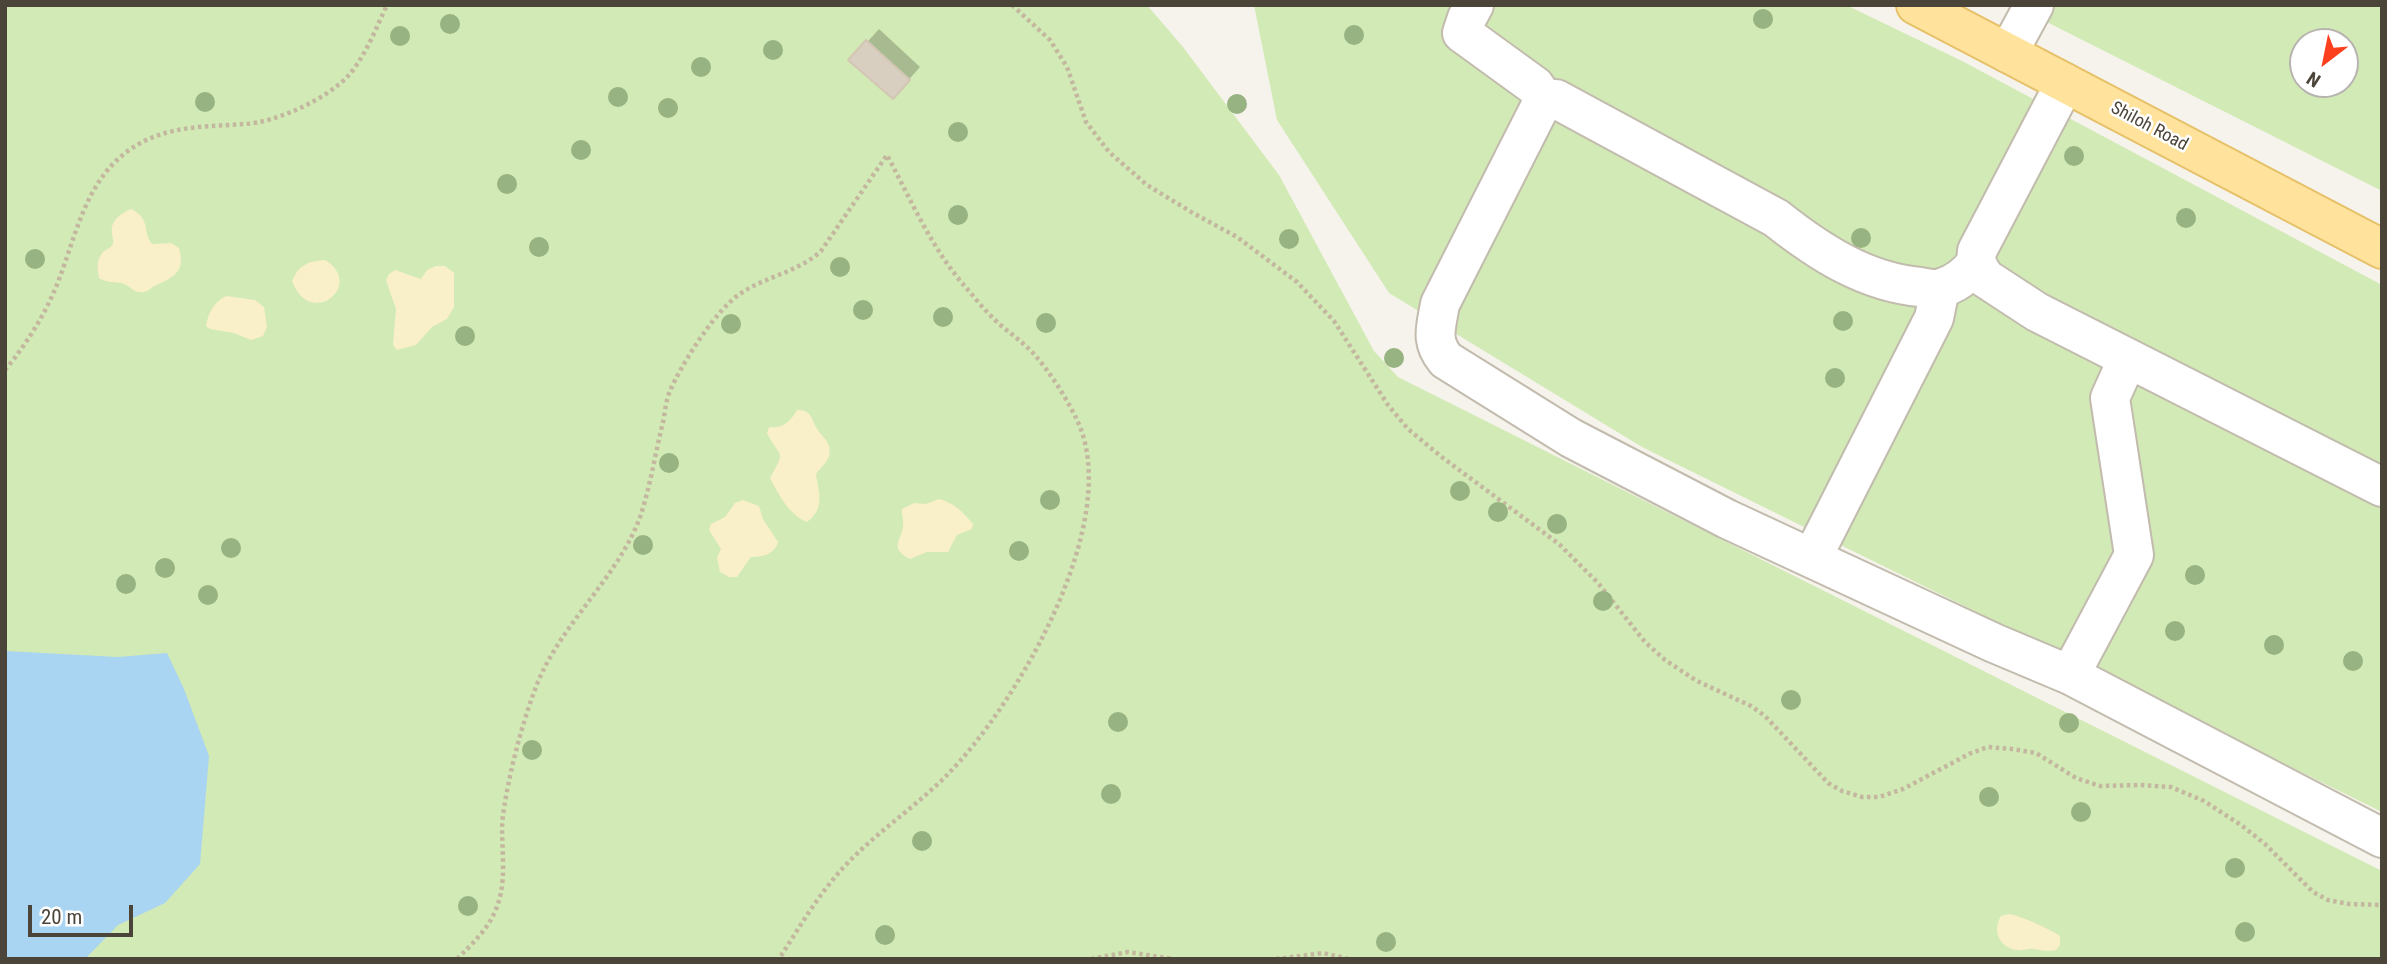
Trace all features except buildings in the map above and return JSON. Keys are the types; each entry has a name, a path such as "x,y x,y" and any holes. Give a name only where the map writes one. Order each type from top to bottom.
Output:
{"main road":[{"name":"Shiloh Road","path":"1916,5 2382,249"}],"lane":[{"path":"1474,5 1466,18 1462,33 1535,86 1544,99"},
{"path":"2008,53 2034,5"},
{"path":"1544,99 1556,99 1776,218 1808,243 1862,274 1905,286 1940,289 1966,276 1976,263 1977,251 2065,83"},
{"path":"1544,99 1440,304 1435,333 1436,349 1446,360 1571,438 1727,519 1994,643 2070,675 2382,838"},
{"path":"1976,263 1986,278 2037,312 2382,486"},
{"path":"1812,558 1934,318 1940,289"},
{"path":"2070,675 2134,555 2110,398 2128,358"}],"path":[{"path":"5,370 21,350 52,296 91,194 123,154 144,140 174,129 248,124 283,115 306,105 330,91 348,76 387,5"},
{"path":"1012,5 1050,40 1067,67 1086,122 1109,152 1147,185 1237,237 1297,282 1321,304 1334,321 1388,405 1408,429 1559,544 1598,583 1645,642 1665,660 1697,681 1751,706 1765,716 1828,783 1842,792 1862,797 1879,797 1903,789 1987,747 2036,753 2076,778 2101,786 2171,786 2241,825 2313,892 2328,900 2349,904 2382,905"},
{"path":"457,959 478,939 496,914 502,892 502,819 509,778 534,690 557,643 617,561 638,520 670,391 695,346 729,302 756,284 808,263 821,251 887,155 949,266 990,315 1035,355 1053,379 1078,422 1088,465 1087,512 1076,557 1054,609 1026,669 988,728 946,776 864,845 840,870 779,959"},
{"path":"1090,959 1128,952 1173,959"},
{"path":"1276,959 1323,953 1349,959"}],"green space":[{"path":"5,5 1147,5 1183,47 1279,175 1374,351 1398,377 2382,871 2382,959 5,959"},
{"path":"1254,5 1846,5 1962,61 2382,285 2382,812 1642,447 1389,293 1277,120"},
{"path":"2013,5 2382,5 2382,191"}],"sand":[{"path":"131,209 142,217 152,244 171,243 179,248 181,256 176,273 144,292 103,280 98,274 100,257 113,244 114,221"},
{"path":"325,260 336,270 340,281 337,291 331,298 311,302 300,295 292,281 305,265"},
{"path":"445,266 454,273 454,307 447,319 432,327 416,345 397,350 393,345 396,309 386,280 395,270 421,279 427,270"},
{"path":"226,296 255,300 264,307 267,327 263,336 251,340 206,326 212,308"},
{"path":"797,410 810,415 828,443 830,451 827,461 816,474 819,506 807,522 790,509 770,478 779,462 780,454 767,433 769,427 786,423"},
{"path":"939,499 962,512 973,524 972,529 957,535 948,552 927,552 910,559 899,551 898,547 903,526 902,509 914,503 926,504"},
{"path":"743,500 759,506 763,519 778,542 768,554 751,557 737,577 729,577 720,572 717,558 721,549 709,530 711,524 725,517 735,503"},
{"path":"2009,914 2060,936 2060,945 2056,950 2049,951 2017,950 2006,946 1999,937 1997,927 2001,916"}],"water":[{"path":"5,651 118,657 167,653 184,689 209,756 200,864 165,903 118,925 85,959 5,959"}]}
